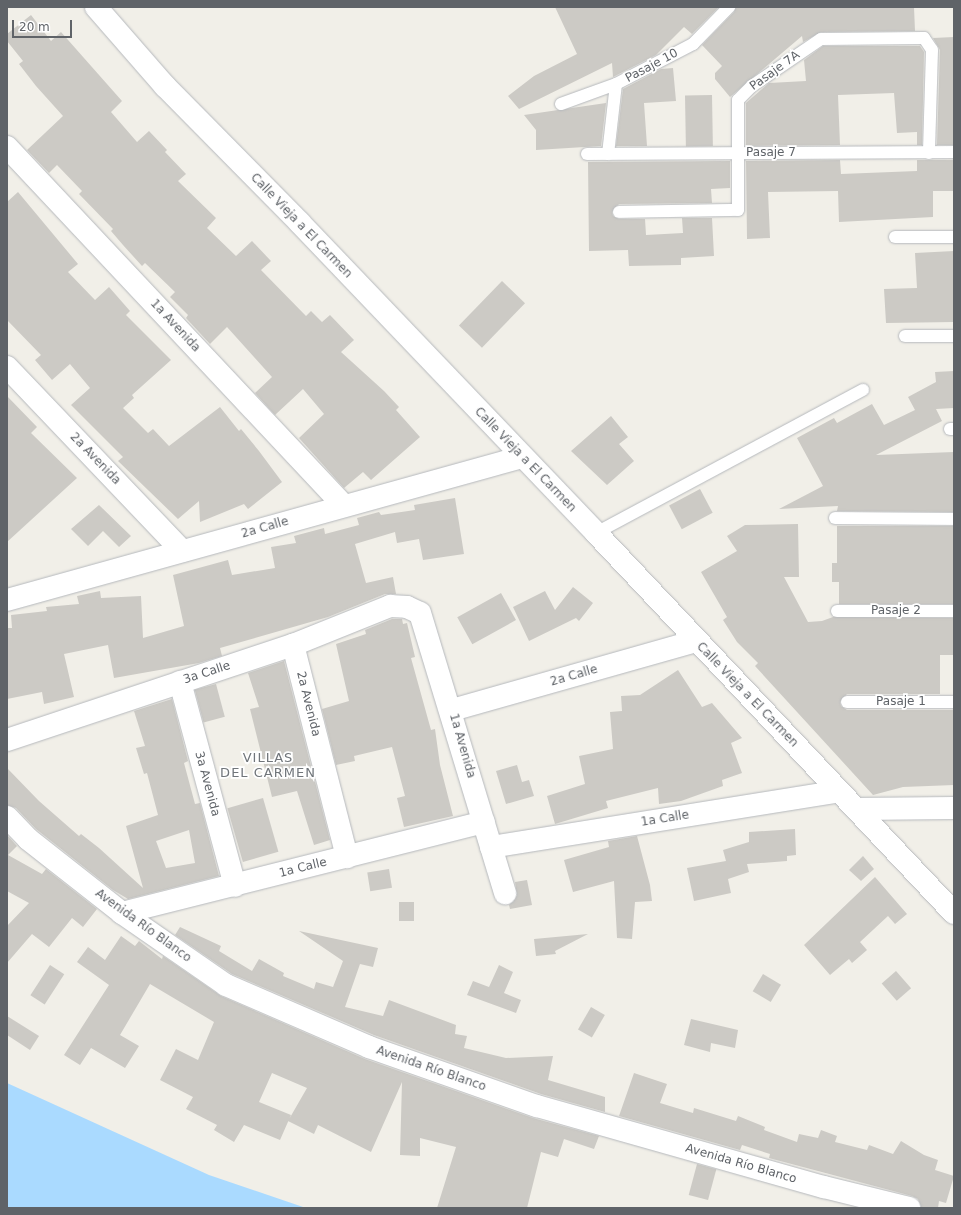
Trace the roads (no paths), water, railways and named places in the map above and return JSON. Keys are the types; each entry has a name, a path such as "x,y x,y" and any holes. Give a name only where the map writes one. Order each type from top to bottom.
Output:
{"street":[{"name":"Calle Vieja a El Carmen","path":"96,7 165,86 596,534 954,913"},
{"name":"1a Avenida","path":"7,147 344,506"},
{"name":"2a Avenida","path":"7,367 182,551"},
{"name":"2a Calle","path":"9,596 182,551 522,457"},
{"name":"3a Calle","path":"7,740 293,645 390,606 407,607"},
{"name":"1a Avenida","path":"407,607 420,614 452,710 505,893"},
{"name":"2a Calle","path":"452,710 696,641"},
{"name":"2a Avenida","path":"293,645 347,857"},
{"name":"3a Avenida","path":"180,682 235,886"},
{"name":"1a Calle","path":"491,847 839,792"},
{"path":"856,809 954,808"},
{"name":"Avenida Río Blanco","path":"7,817 28,839 122,913 226,985 369,1047 537,1106 824,1187 909,1208"},
{"name":"1a Calle","path":"122,913 235,886 484,822"}],"lane":[{"name":"Pasaje 10","path":"561,104 616,84 693,44 729,7"},
{"name":"Pasaje 7A","path":"619,212 738,210 738,100 752,86 821,39 924,38 932,50 929,153"},
{"path":"608,154 616,84"},
{"name":"Pasaje 7","path":"587,154 954,152"},
{"path":"895,237 954,237"},
{"path":"905,336 954,336"},
{"path":"596,534 862,390"},
{"path":"835,518 954,519"},
{"name":"Pasaje 2","path":"837,610 954,611"},
{"name":"Pasaje 1","path":"847,702 954,702"}],"water":[{"path":"7,1083 209,1175 306,1208 7,1208"}],"district":[{"name":"VILLAS DEL CARMEN","path":"268,766"}]}
